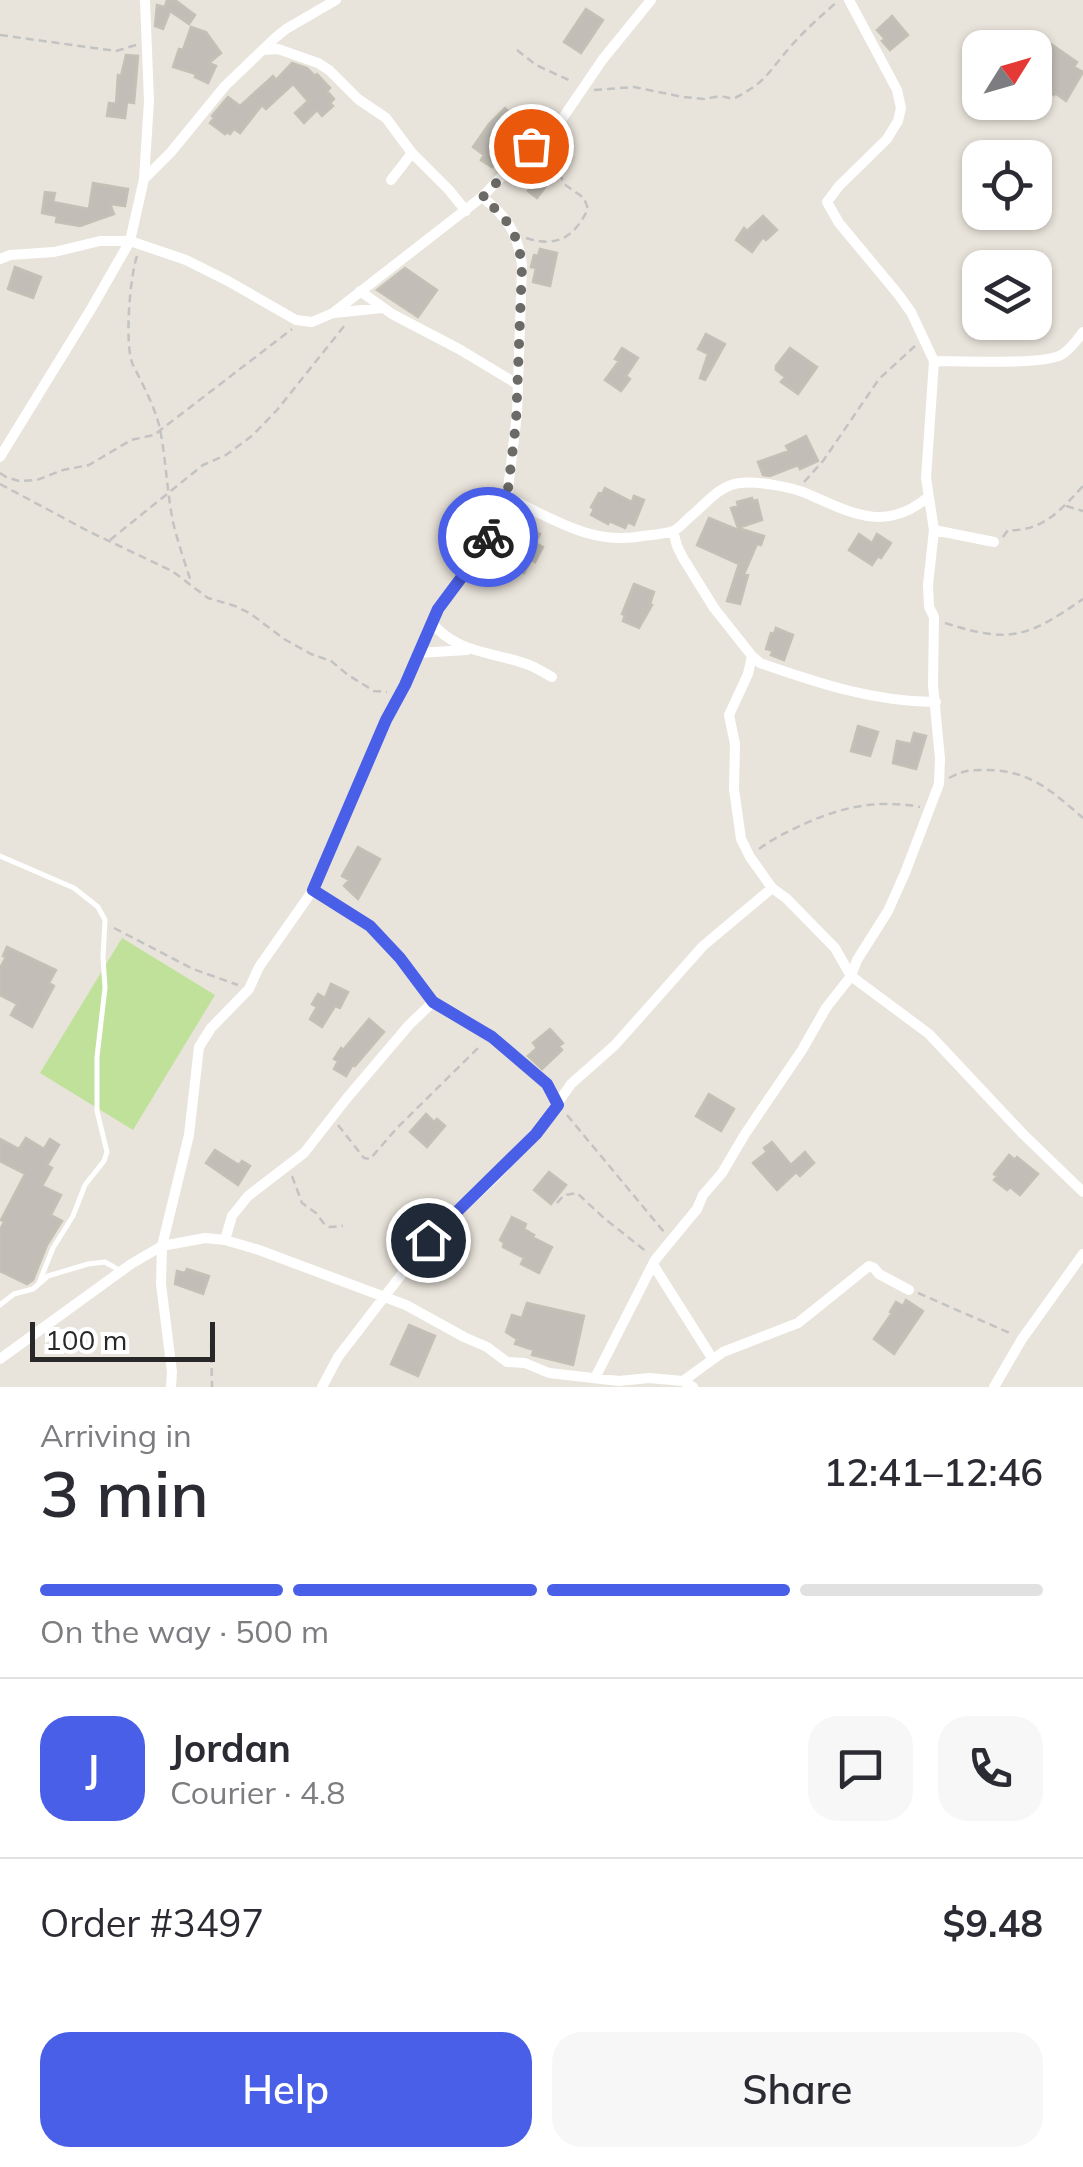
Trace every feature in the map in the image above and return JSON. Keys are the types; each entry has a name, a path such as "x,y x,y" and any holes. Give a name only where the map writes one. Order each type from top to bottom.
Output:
{"street":[{"path":"0,457 130,241 144,180 149,101 145,0"},
{"path":"144,180 263,50 286,29 336,0"},
{"path":"334,313 482,198 562,118 651,0"},
{"path":"595,1378 655,1263 722,1173 826,1008 851,976 888,912 939,784 933,685 934,616 929,607 928,585 934,530 928,504 928,442 934,361 918,324 898,294 838,223 826,202 887,138 898,121 900,108 898,90 849,0"},
{"path":"263,50 278,49 329,70 358,99 386,118 412,154 466,211"},
{"path":"391,180 412,154"},
{"path":"171,1387 161,1284 162,1246 190,1135 200,1047 211,1028 250,989 259,967 313,890 432,623 448,594 476,558 507,497 518,414 522,266 516,234 482,198"},
{"path":"3,255 54,252 100,241 130,241 186,260 296,320 312,322 334,313 382,308"},
{"path":"360,291 382,308 460,348 517,384"},
{"path":"934,361 1052,358 1066,351 1083,332"},
{"path":"507,497 580,532 628,539 673,531 724,488 740,482 795,489 833,507 867,517 892,517 928,504"},
{"path":"934,530 994,542"},
{"path":"673,531 676,546 714,608 760,663 826,686 906,702 936,702"},
{"path":"432,623 469,650"},
{"path":"418,653 469,650 528,664 552,677"},
{"path":"752,656 729,716 735,744 734,789 741,839 750,857 772,888 834,948 851,976 929,1034 1022,1134 1083,1192"},
{"path":"322,1387 338,1357 428,1240 536,1134 571,1084 614,1045 703,946 772,888"},
{"path":"313,890 370,926 433,1002 492,1037 547,1084 558,1105"},
{"path":"225,1240 232,1216 248,1196 304,1153 409,1025 433,1002"},
{"path":"0,1359 162,1246 205,1238 259,1250 406,1305 487,1347 507,1362 620,1384 649,1378 688,1384 712,1358 798,1323 869,1266 910,1290"},
{"path":"994,1387 1022,1339 1083,1254"},
{"path":"655,1263 712,1358"},
{"path":"172,1372 182,1387"}],"lane":[{"path":"0,856 74,888 98,907 105,920 97,1111 107,1152 86,1182 39,1283"},
{"path":"0,1305 14,1294 33,1289 48,1276 97,1262 105,1262 121,1272"}],"path":[{"path":"517,50 536,65 582,88 634,88 704,100 721,96 733,100 770,75 792,45 840,0"},
{"path":"0,35 116,51 147,42"},
{"path":"516,234 545,242 565,239 588,208 584,198 564,184 557,166 531,146"},
{"path":"142,246 134,266 130,296 130,356 158,418 174,525 192,585"},
{"path":"109,541 203,465 226,455 252,435 357,311"},
{"path":"0,472 20,481 37,480 89,465 131,440 160,432 282,335 312,322"},
{"path":"795,489 823,461 879,379 924,338"},
{"path":"0,484 146,557 208,598 251,614 284,639 331,661 374,691 392,693 405,685"},
{"path":"994,542 1000,542 1008,530 1030,530 1065,506 1083,486"},
{"path":"1065,506 1083,511"},
{"path":"934,616 978,633 1021,634 1038,628 1083,599"},
{"path":"939,784 963,770 1019,773 1050,790 1083,818"},
{"path":"750,857 792,830 850,807 902,804 930,809"},
{"path":"105,920 120,933 193,968 250,989"},
{"path":"330,1118 364,1158 370,1159 492,1037"},
{"path":"558,1105 671,1240"},
{"path":"278,1174 290,1173 302,1203 325,1225 344,1226"},
{"path":"556,1203 564,1195 577,1193 655,1263"},
{"path":"910,1290 1022,1339"},
{"path":"210,1342 212,1387"}],"green space":[{"path":"122,938 215,995 133,1130 40,1073"}],"building":[{"path":"167,0 175,0 195,15 189,24 170,11 163,29 155,26 157,5 165,7"},
{"path":"586,9 603,20 581,53 564,42"},
{"path":"892,16 908,35 890,50 877,30"},
{"path":"191,27 206,32 221,53 209,63 216,66 208,83 196,74 173,67"},
{"path":"1052,45 1077,62 1074,67 1083,72 1066,101 1054,95"},
{"path":"126,55 138,56 134,103 127,102 125,118 107,116 109,103 116,104 118,75 121,76"},
{"path":"292,63 317,74 330,88 327,91 334,99 330,103 333,106 322,116 317,110 304,123 295,113 308,101 293,84 266,109 262,105 240,133 234,129 225,134 210,123 228,97 240,106"},
{"path":"505,108 523,127 492,167 481,160 484,155 473,147"},
{"path":"544,163 556,173 537,198 522,180 531,169 536,173"},
{"path":"93,183 128,189 125,206 110,204 114,214 80,226 56,222 57,216 42,213 45,192 55,193 53,202 89,209"},
{"path":"763,216 777,230 766,240 763,237 752,252 736,240 744,228 747,231"},
{"path":"540,249 557,253 550,286 533,282 536,268 531,267"},
{"path":"15,267 41,277 33,298 8,289"},
{"path":"405,268 437,290 418,317 377,290"},
{"path":"706,334 725,344 705,380 700,378 708,354 698,349"},
{"path":"622,348 638,358 621,391 605,380 619,361 615,359"},
{"path":"790,348 817,367 798,394 781,382 785,377 776,370"},
{"path":"806,436 818,461 800,469 798,465 763,475 758,462 789,451 786,446"},
{"path":"605,488 632,502 634,496 644,500 634,525 628,522 625,528 591,515 591,507"},
{"path":"752,498 757,500 762,520 738,528 731,508"},
{"path":"709,518 764,536 744,574 748,575 740,604 727,601 739,564 697,545"},
{"path":"529,528 540,534 535,543 543,547 524,573 505,562 509,554 502,550 512,533 516,535 518,530 526,534"},
{"path":"859,534 872,543 877,534 891,543 872,565 849,550"},
{"path":"634,584 654,592 652,605 639,628 623,621 622,614"},
{"path":"776,628 793,635 784,660 766,649"},
{"path":"858,726 878,732 870,756 851,751"},
{"path":"914,733 926,736 916,769 893,763 897,741 911,744"},
{"path":"358,847 380,859 358,899 344,886 349,880 342,876"},
{"path":"7,947 56,970 49,983 54,986 32,1027 11,1015 17,1004 0,995 0,968"},
{"path":"331,984 348,992 340,1008 335,1006 322,1027 310,1019 317,1007 312,1004 318,994 325,998"},
{"path":"369,1019 384,1032 346,1076 334,1069 338,1061 334,1059"},
{"path":"550,1029 563,1043 559,1046 562,1050 542,1069 528,1056 537,1048 533,1043"},
{"path":"709,1094 734,1109 721,1131 696,1116"},
{"path":"426,1114 445,1126 427,1147 410,1132"},
{"path":"26,1138 44,1149 50,1139 59,1145 47,1165 52,1168 42,1186 61,1195 51,1215 62,1221 33,1280 27,1284 0,1271 0,1230 4,1222 1,1220 25,1174 0,1161 0,1139 19,1149"},
{"path":"772,1142 791,1165 805,1152 814,1163 800,1176 796,1172 777,1190 753,1163 767,1152 764,1148"},
{"path":"215,1150 239,1165 242,1161 250,1166 238,1185 206,1163"},
{"path":"1009,1155 1038,1174 1020,1195 994,1180 994,1174"},
{"path":"549,1172 566,1185 551,1204 534,1190"},
{"path":"512,1217 526,1224 524,1229 532,1237 552,1247 539,1273 521,1264 524,1258 503,1247 500,1240"},
{"path":"187,1269 209,1276 203,1294 175,1284 177,1271 185,1273"},
{"path":"906,1300 923,1311 894,1354 874,1339 896,1302 903,1306"},
{"path":"527,1303 584,1316 573,1365 532,1355 534,1350 515,1344 517,1339 506,1332 512,1315 522,1318"},
{"path":"409,1325 435,1336 418,1376 391,1364"}],"way so far":[{"path":"488,537 507,497 518,414 522,266 512,229 482,198 531,146"}],"route":[{"path":"428,1240 493,1179 558,1105 547,1084 492,1037 433,1002 370,926 313,890 438,609 488,537"}]}
